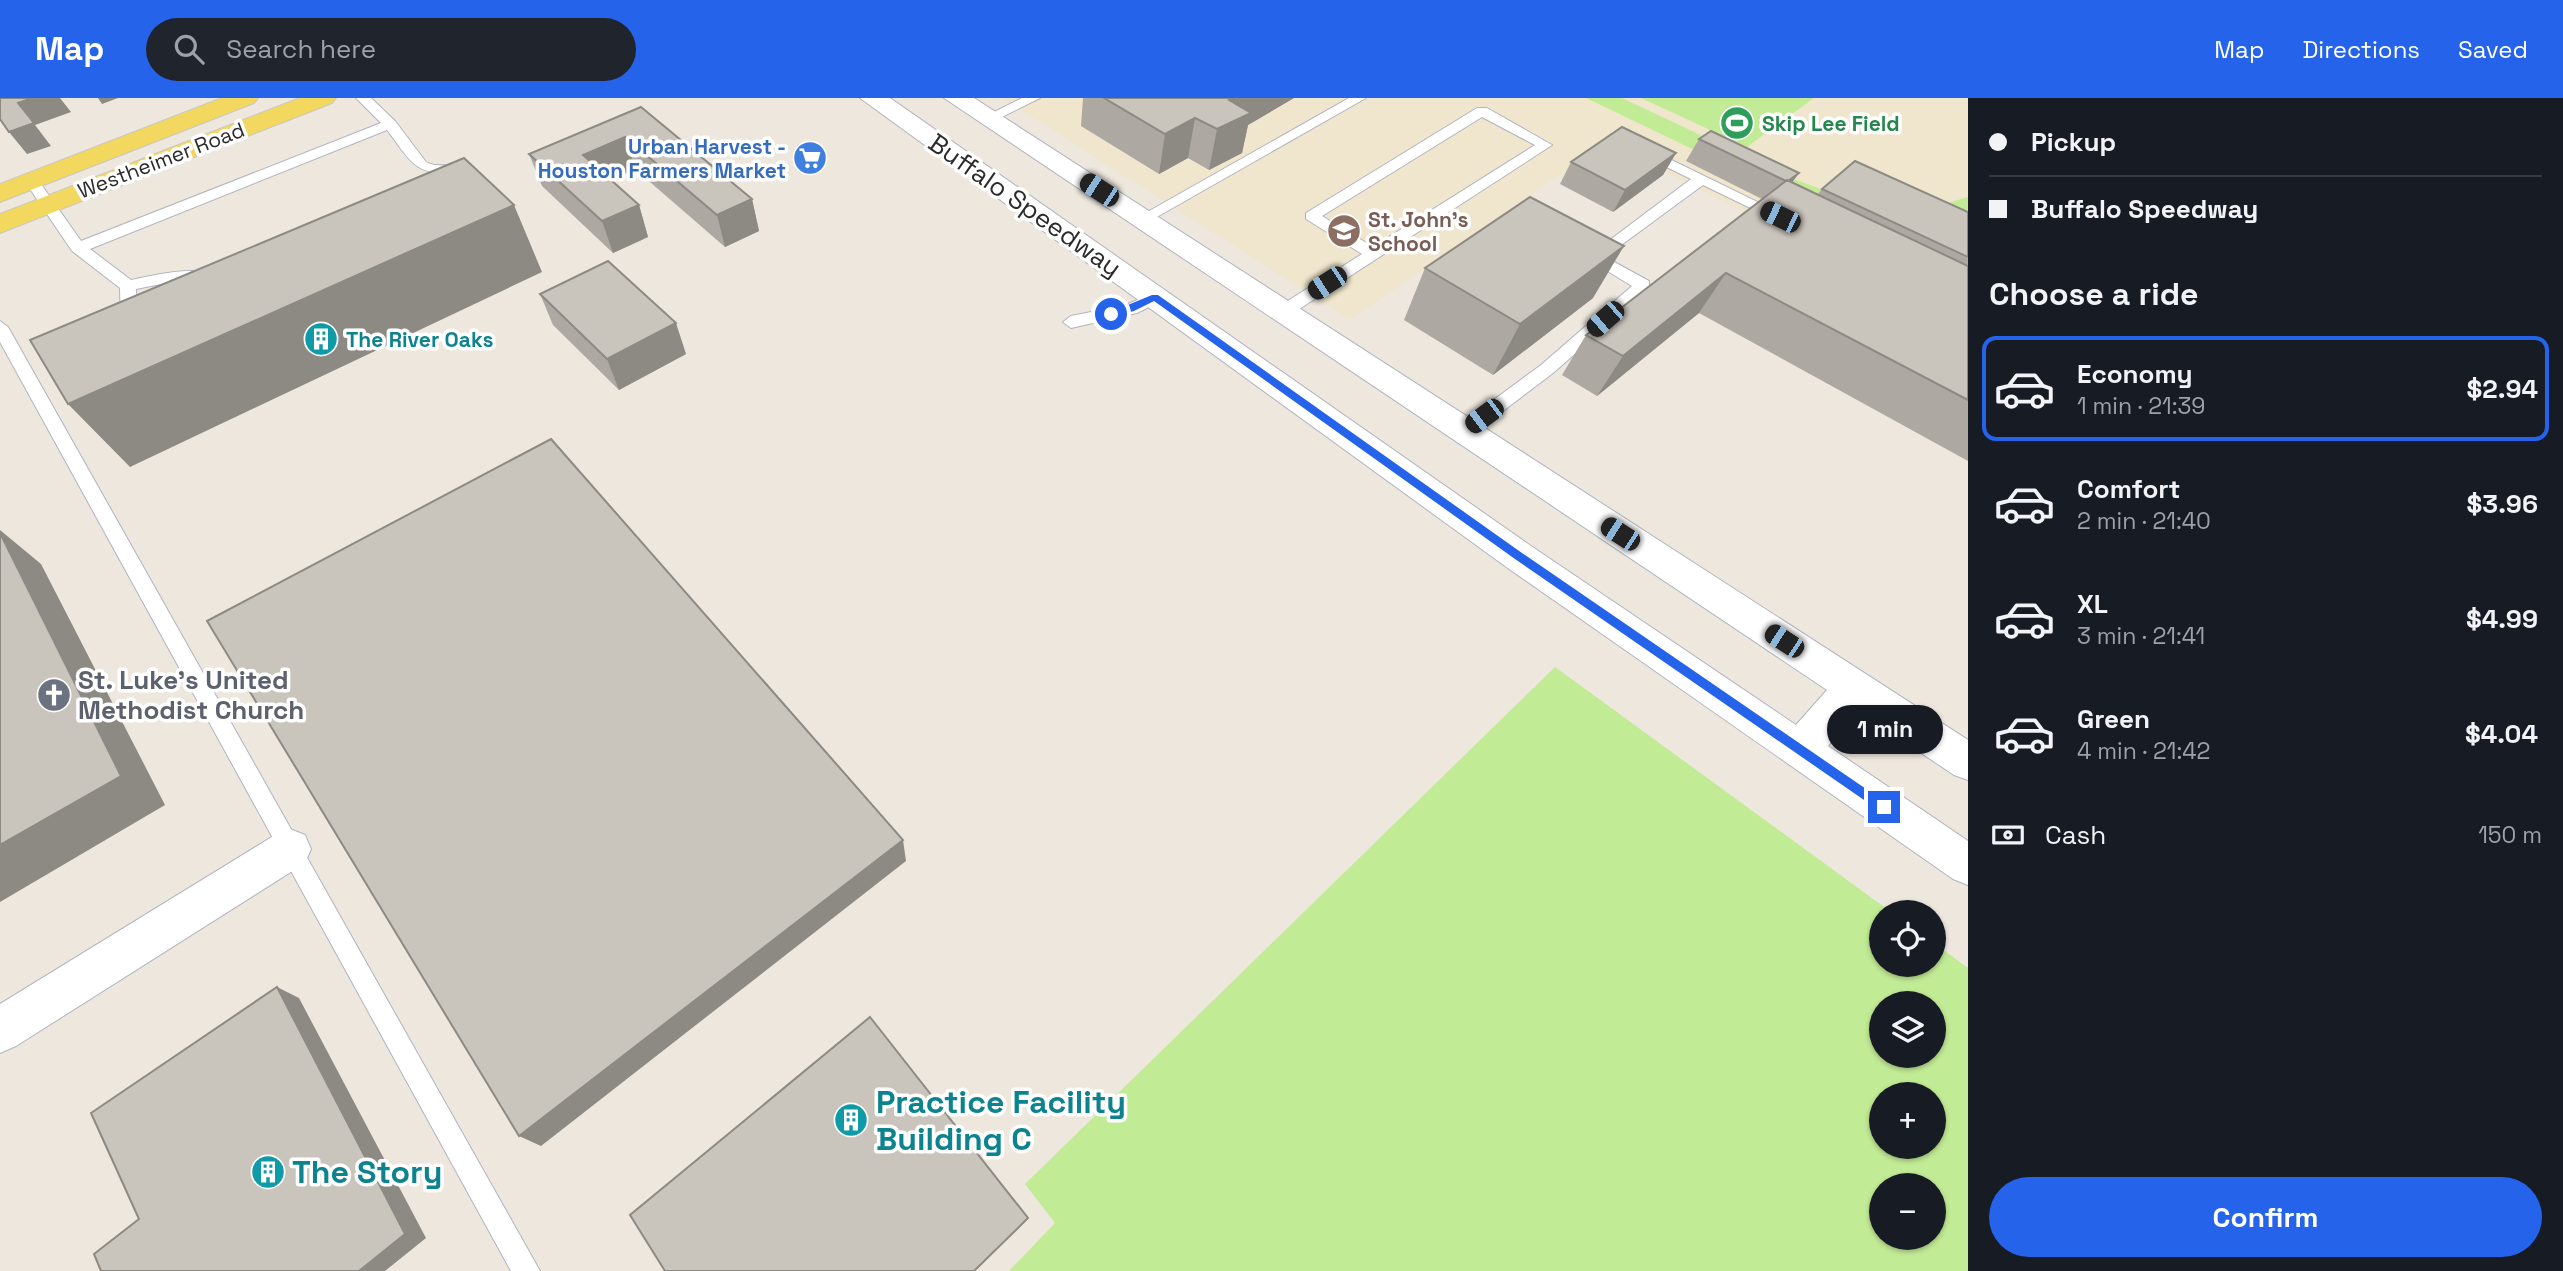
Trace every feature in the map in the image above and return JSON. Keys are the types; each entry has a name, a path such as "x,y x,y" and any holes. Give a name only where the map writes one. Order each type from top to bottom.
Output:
{"main road":[{"name":"Westheimer Road","path":"0,194 245,98"},
{"name":"Westheimer Road","path":"0,224 323,98"},
{"name":"Buffalo Speedway","path":"873,98 1155,297 1463,432 1968,762"},
{"name":"Buffalo Speedway","path":"957,98 1281,313 1298,361 1800,750 1968,865"},
{"path":"943,146 989,118"},
{"path":"1800,750 1853,687"},
{"path":"0,1030 290,849"}],"lane":[{"path":"363,98 390,124 421,165 430,170 462,169 472,177"},
{"path":"989,118 1033,98"},
{"path":"1143,219 1359,98"},
{"path":"1281,313 1545,145 1482,111 1311,216 1373,254"},
{"path":"78,248 390,124"},
{"path":"1632,145 1791,223"},
{"path":"1463,432 1547,369 1643,285 1594,258 1701,178"},
{"path":"31,180 78,248 128,286 195,276 219,281 227,287"},
{"path":"128,286 126,310 130,332"},
{"path":"1071,322 1131,309 1155,297"},
{"path":"0,327 526,1271"}],"shaded area":[{"name":"St. John's School","path":"1002,98 1968,98 1968,323 1606,143 1350,320"}],"green space":[{"path":"1586,98 1622,98 1794,179 1836,195 1941,205 1968,197 1968,221 1780,191"},
{"name":"Skip Lee Field","path":"1641,98 1814,98 1747,147"},
{"path":"1555,667 1875,900 1869,900 1869,977 1946,977 1946,952 1968,968 1968,1271 1009,1271 1055,1223 1025,1184"}],"building":[{"path":"0,98 32,98 18,103 34,123 9,132 0,119"},
{"path":"1104,98 1232,98 1229,100 1251,113 1217,129 1195,118 1165,134"},
{"path":"641,107 752,199 717,215 625,137 583,155 639,205 602,221 529,154"},
{"path":"1622,127 1676,153 1625,190 1571,162"},
{"path":"1711,131 1799,173 1786,181 1699,139"},
{"path":"464,158 514,205 68,404 30,340"},
{"path":"1855,161 1968,212 1968,257 1822,189"},
{"path":"1787,180 1968,266 1968,400 1726,273 1623,356 1586,335"},
{"path":"1530,197 1624,246 1520,324 1425,268"},
{"path":"608,261 676,323 607,359 540,294"},
{"path":"551,439 903,840 519,1136 207,621"},
{"path":"0,533 121,776 0,845"},
{"name":"The Story","path":"277,987 405,1234 359,1271 101,1271 94,1254 139,1219 91,1113"},
{"name":"Practice Facility Building C","path":"870,1017 1028,1218 974,1271 665,1271 630,1215"}],"place":[{"name":"Skip Lee Field","path":"1737,123"},
{"name":"Urban Harvest - Houston Farmers Market","path":"810,158"},
{"name":"St. John's School","path":"1344,231"},
{"name":"The River Oaks","path":"321,339"},
{"name":"St. Luke's United Methodist Church","path":"54,695"},
{"name":"Practice Facility Building C","path":"851,1120"},
{"name":"The Story","path":"268,1172"}],"route":[{"path":"1111,314 1131,309 1155,297 1518,556 1884,807"}]}
